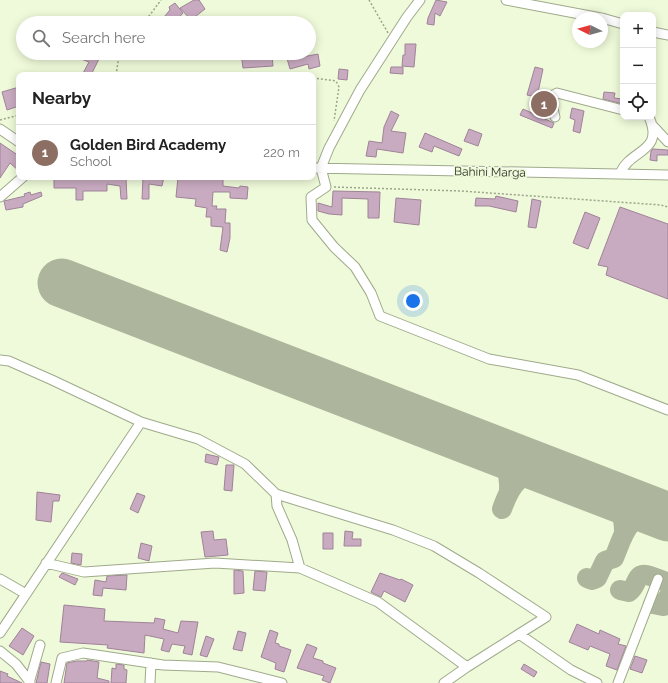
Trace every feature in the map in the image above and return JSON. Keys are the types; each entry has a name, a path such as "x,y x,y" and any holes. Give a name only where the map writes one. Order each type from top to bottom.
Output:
{"street":[{"path":"420,0 360,90 341,128 317,168 326,186 311,197 312,220 334,247 355,267 371,293 380,316 489,359 578,375 668,410"},
{"path":"506,0 572,12"},
{"path":"608,20 620,23"},
{"path":"656,33 668,35"},
{"path":"555,117 550,97 557,94 620,109"},
{"path":"651,121 668,142"},
{"path":"620,174 626,164 649,145 654,133 651,121"},
{"path":"0,129 16,140"},
{"name":"Bahini Marga","path":"317,168 668,175"},
{"path":"0,197 20,180"},
{"path":"0,360 9,361 52,380 140,422 198,439 245,464 276,494 393,530 434,546 480,573 546,617 444,683"},
{"path":"0,633 140,422"},
{"path":"276,494 277,506 292,540 300,568"},
{"path":"46,563 84,572 215,563 300,568 378,602 467,667"},
{"path":"0,579 26,594"},
{"path":"618,683 658,579"},
{"path":"519,634 571,670 597,683"},
{"path":"30,682 40,645"},
{"path":"0,651 16,664 30,682"},
{"path":"56,683 62,658 83,653 151,663 218,667 240,679 282,683"},
{"path":"150,683 151,663"}],"path":[{"path":"149,16 161,0"},
{"path":"369,0 392,41"},
{"path":"116,72 119,60"},
{"path":"316,78 336,81 339,87 333,119 341,128"},
{"path":"0,120 16,116"},
{"path":"326,186 461,191 661,205 668,207"}],"building":[{"path":"194,0 199,0 205,9 196,16 187,16 180,8"},
{"path":"436,0 447,2 440,16 435,13 434,25 427,24 428,18"},
{"path":"175,3 183,13 180,16 165,16 170,10 169,7"},
{"path":"405,44 416,44 414,67 402,66 403,55 405,55"},
{"path":"316,54 318,54 320,66 309,69 308,64 290,69 287,60 316,60"},
{"path":"84,60 98,60 92,72 84,72 89,62"},
{"path":"242,60 272,60 273,66 243,68"},
{"path":"391,67 403,67 403,74 390,73"},
{"path":"535,67 543,69 537,97 527,95"},
{"path":"339,69 348,70 347,80 338,79"},
{"path":"16,88 16,107 7,110 2,92"},
{"path":"604,92 615,93 614,98 620,99 620,103 603,99"},
{"path":"572,108 584,111 580,133 573,131 575,120 570,118"},
{"path":"523,109 554,123 552,128 520,115"},
{"path":"391,111 399,115 391,131 406,133 403,153 377,149 376,157 366,156 369,141 382,143 384,127"},
{"path":"469,129 482,134 478,146 464,141"},
{"path":"425,133 462,149 459,156 434,146 432,152 419,147"},
{"path":"0,143 16,154 16,168 10,163 0,178"},
{"path":"653,149 668,150 668,155 657,155 657,161 650,160 651,151"},
{"path":"54,180 126,180 127,199 121,199 120,186 107,184 107,191 83,191 83,200 76,200 76,188 54,188"},
{"path":"143,180 163,180 162,186 149,184 149,199 142,199"},
{"path":"178,180 223,180 223,186 239,188 240,186 248,187 247,199 230,198 230,192 213,192 212,206 217,206 216,209 226,209 225,223 230,223 230,238 227,252 220,250 223,227 211,226 211,217 206,217 207,208 195,206 196,199 176,197"},
{"path":"333,191 380,192 379,218 368,218 368,199 342,198 342,215 318,211 318,203 332,207"},
{"path":"30,192 31,195 41,192 42,196 23,204 23,207 6,210 4,201 25,196 24,194"},
{"path":"496,196 518,201 516,212 489,206 475,206 476,198 495,199"},
{"path":"396,198 421,200 419,225 394,222"},
{"path":"532,199 541,201 536,228 528,227"},
{"path":"620,207 668,224 668,299 606,275 608,267 598,265"},
{"path":"585,212 600,218 588,249 573,243"},
{"path":"206,454 219,457 217,465 205,462"},
{"path":"226,465 234,465 232,491 224,490"},
{"path":"37,492 60,495 59,501 53,501 51,522 36,520"},
{"path":"137,493 145,496 138,513 130,509"},
{"path":"213,531 214,540 226,539 228,555 205,557 201,532"},
{"path":"345,531 353,532 352,539 361,539 361,546 344,546"},
{"path":"323,533 333,533 333,549 323,549"},
{"path":"141,543 152,546 149,561 138,558"},
{"path":"72,553 82,554 81,565 71,563"},
{"path":"234,570 243,571 244,593 234,594"},
{"path":"255,571 267,572 265,591 253,590"},
{"path":"62,573 78,579 75,585 59,577"},
{"path":"380,573 400,580 401,579 413,585 405,602 384,591 381,597 371,592"},
{"path":"127,575 126,590 103,588 102,596 93,595 95,580 106,582 107,576"},
{"path":"64,605 105,609 104,621 154,623 155,618 165,620 163,629 178,633 181,621 198,622 192,655 183,653 185,646 172,644 169,652 161,650 164,639 145,635 144,653 107,648 108,645 60,642"},
{"path":"577,624 599,634 600,630 620,639 618,644 626,646 617,670 606,666 610,654 590,646 588,650 569,642"},
{"path":"22,628 34,636 23,655 9,646"},
{"path":"270,630 278,633 275,643 291,650 284,672 275,669 276,663 261,657"},
{"path":"238,631 246,633 242,651 233,649"},
{"path":"206,636 214,639 207,657 200,655"},
{"path":"307,644 317,648 313,658 323,661 323,663 336,668 330,683 322,680 324,676 297,668"},
{"path":"635,656 647,660 642,673 630,669"},
{"path":"87,660 99,662 97,678 109,681 109,683 64,683 67,663"},
{"path":"41,662 50,664 47,683 36,683"},
{"path":"116,664 124,665 124,669 127,670 126,683 111,683 112,668 116,669"},
{"path":"524,664 537,672 534,677 521,669"},
{"path":"0,671 8,674 7,676 22,683 0,683"}],"taxiway":[{"path":"496,450 506,469 509,478 509,489"},
{"path":"502,509 510,491 518,480 531,474 550,471"},
{"path":"605,492 614,501 622,514 624,532"},
{"path":"587,578 592,580 597,578 605,561 614,558 621,539 629,525 642,516 662,514"},
{"path":"620,590 629,592 635,585 638,578 642,575 659,579 668,584"},
{"path":"653,604 663,606 668,597"}],"runway":[{"path":"62,283 668,517"}],"place":[{"name":"Golden Bird Academy","path":"544,104"}]}
